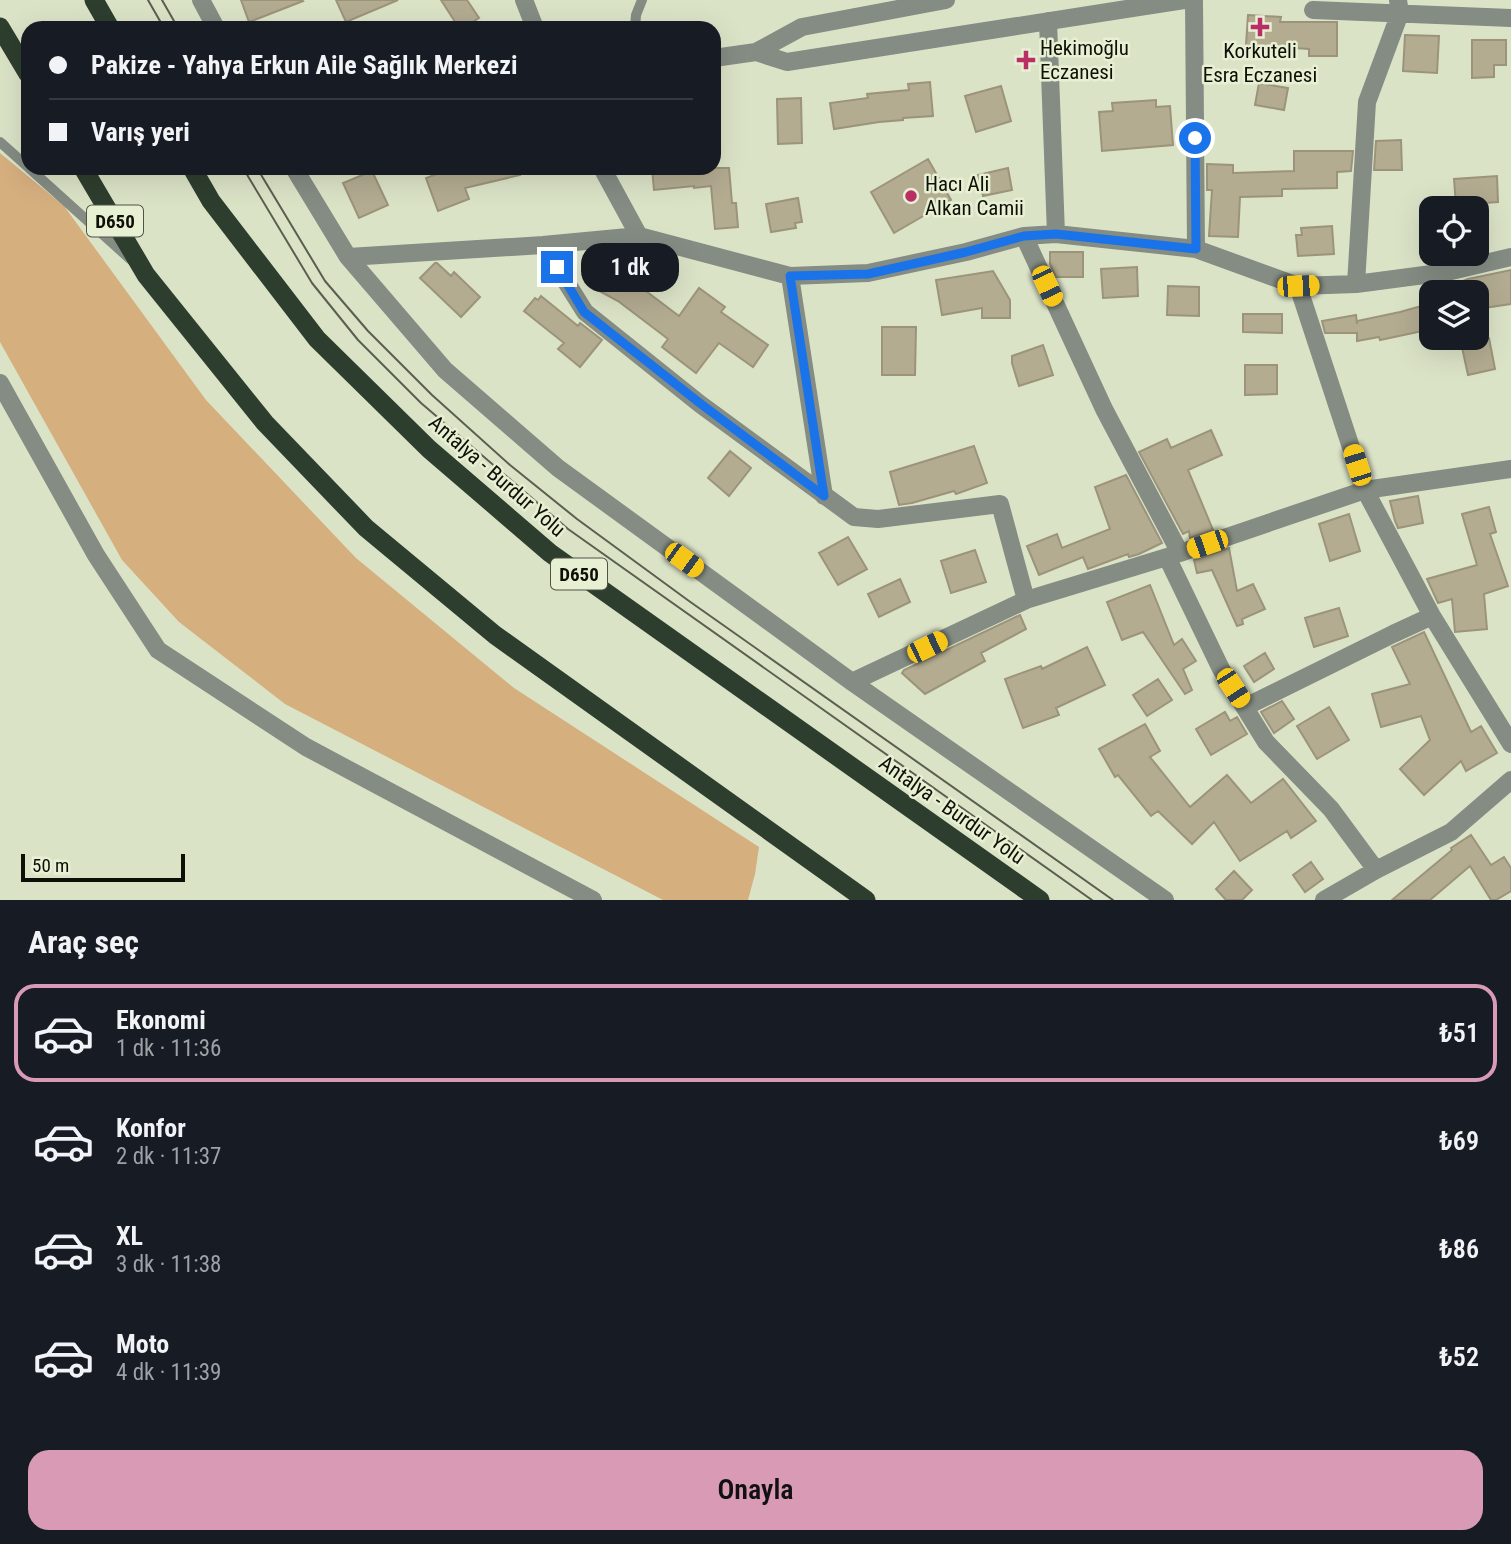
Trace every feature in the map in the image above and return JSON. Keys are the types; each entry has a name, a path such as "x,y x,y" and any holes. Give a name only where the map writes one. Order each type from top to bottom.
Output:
{"highway":[{"path":"94,0 106,21"},
{"path":"0,27 21,62"},
{"name":"D650","path":"87,175 146,275 265,423 366,528 495,635 866,900"},
{"name":"Antalya - Burdur Yolu","path":"196,175 211,201 317,339 429,449 550,553 1040,900"}],"street":[{"path":"201,0 212,21"},
{"path":"524,0 532,21"},
{"path":"721,57 756,52 802,27 946,0"},
{"path":"756,52 788,62 1184,0"},
{"path":"1194,0 1196,249"},
{"path":"1356,284 1367,102 1399,6"},
{"path":"1312,10 1399,6 1511,18"},
{"path":"1048,21 1056,234"},
{"path":"298,175 348,257 445,370 558,468 852,682 1165,900"},
{"path":"606,175 639,236"},
{"path":"348,257 639,236 790,276 868,274 1024,236 1056,234 1196,249 1298,286 1356,284 1447,272 1511,257"},
{"path":"1024,236 1174,555 1221,669 1266,741 1331,809 1376,870"},
{"path":"543,245 584,312 701,404 854,517 878,519 1000,504 1026,600"},
{"path":"790,276 824,496"},
{"path":"1298,286 1365,490 1432,616 1511,744"},
{"path":"0,383 96,555 158,650 306,747 593,900"},
{"path":"852,682 1026,600 1174,555 1365,490 1511,469"},
{"path":"1245,707 1432,616"},
{"path":"1324,900 1451,832 1510,784"}],"lane":[{"path":"636,21 642,0"},
{"path":"0,142 21,162"},
{"path":"36,175 146,275"}],"shaded area":[{"path":"0,153 21,170 21,175 27,175 64,206 206,400 356,558 514,688 759,847 748,900 663,900 285,704 179,622 122,560 0,342"}],"building":[{"path":"241,0 303,1 252,21 249,21"},
{"path":"336,0 398,0 348,21 346,21"},
{"path":"441,0 467,0 479,18 474,21 454,21"},
{"path":"1248,15 1281,17 1280,22 1337,22 1337,56 1309,56 1309,49 1246,45"},
{"path":"1405,35 1439,36 1437,73 1403,71"},
{"path":"1472,40 1506,40 1506,65 1494,65 1494,77 1472,78"},
{"path":"930,82 933,116 834,129 830,103 868,98 867,94 909,90 908,84"},
{"path":"1259,83 1288,88 1284,110 1255,105"},
{"path":"1001,86 1011,121 976,132 965,96"},
{"path":"801,98 802,143 778,144 777,99"},
{"path":"1156,100 1156,107 1170,106 1173,145 1102,151 1099,112 1113,111 1112,103"},
{"path":"1401,140 1402,170 1374,170 1376,141"},
{"path":"1294,151 1353,151 1351,171 1337,172 1337,188 1282,189 1282,196 1240,197 1238,237 1209,236 1212,190 1207,190 1207,164 1233,165 1233,173 1294,171"},
{"name":"Hacı Ali Alkan Camii","path":"928,159 951,200 894,233 871,192"},
{"path":"721,168 729,168 732,203 736,203 738,227 715,229 711,186 654,190 653,175 721,175"},
{"path":"1008,168 1012,190 983,196 978,175"},
{"path":"362,175 374,175 388,205 359,218 343,183"},
{"path":"434,175 520,175 465,188 469,199 438,211 426,178"},
{"path":"1497,176 1498,202 1489,203 1489,196 1455,196 1454,179"},
{"path":"798,198 802,222 795,223 796,228 771,232 766,204"},
{"path":"1332,226 1334,254 1298,256 1296,235 1302,235 1301,228"},
{"path":"1050,252 1083,252 1083,277 1056,277 1050,264"},
{"path":"606,262 636,278 634,282 679,316 699,288 725,307 721,312 768,345 753,367 719,343 696,373 662,347 668,339 618,301 592,287"},
{"path":"435,263 451,276 454,272 480,297 461,317 420,278"},
{"path":"1137,267 1138,296 1103,298 1101,269"},
{"path":"1511,270 1511,304 1489,307 1489,280 1466,280"},
{"path":"993,271 1010,300 1010,318 982,318 982,308 942,315 936,280"},
{"path":"1168,286 1199,287 1199,316 1167,315"},
{"path":"541,296 578,326 580,323 602,340 580,367 558,349 564,343 524,311 535,298 538,300"},
{"path":"1419,307 1419,332 1380,340 1379,337 1357,341 1357,333 1325,333 1322,321 1356,315 1357,324 1357,321"},
{"path":"1243,314 1282,314 1282,333 1243,332"},
{"path":"882,327 916,327 915,375 882,375"},
{"path":"1489,338 1495,369 1468,375 1463,350 1489,350"},
{"path":"1043,345 1053,375 1019,386 1012,356"},
{"path":"1245,365 1277,365 1277,394 1245,395"},
{"path":"1211,430 1222,455 1188,470 1213,530 1190,538 1189,531 1183,534 1139,452 1167,439 1171,448"},
{"path":"974,446 987,483 956,494 954,491 899,505 890,472"},
{"path":"730,451 751,468 729,496 708,478"},
{"path":"1126,475 1162,543 1139,554 1129,557 1128,554 1088,569 1083,557 1039,575 1027,546 1057,534 1062,548 1110,529 1095,487"},
{"path":"1418,496 1423,523 1398,528 1390,501"},
{"path":"1489,507 1496,532 1490,534 1508,586 1484,594 1487,629 1455,632 1452,599 1438,603 1427,579 1477,565 1462,514"},
{"path":"1349,514 1360,551 1330,561 1319,524"},
{"path":"848,537 867,569 838,585 819,553"},
{"path":"1229,548 1237,591 1253,584 1265,609 1242,619 1243,624 1237,626 1212,570 1197,573 1194,560"},
{"path":"975,550 986,582 951,593 941,561"},
{"path":"900,579 910,602 879,617 868,594"},
{"path":"1150,585 1174,645 1182,639 1196,661 1183,669 1192,690 1185,694 1143,632 1122,640 1107,602"},
{"path":"1339,608 1348,636 1314,647 1305,618"},
{"path":"1020,615 1026,629 981,653 985,661 925,694 902,673 904,670"},
{"path":"1424,632 1471,732 1481,726 1497,753 1466,771 1461,761 1424,795 1400,769 1430,740 1421,716 1381,727 1372,694 1410,684 1392,647"},
{"path":"1087,647 1105,685 1056,708 1059,715 1023,728 1005,679 1041,666 1042,669"},
{"path":"1265,653 1274,669 1254,682 1244,666"},
{"path":"1158,679 1172,700 1147,716 1133,695"},
{"path":"1282,701 1294,719 1274,733 1261,712"},
{"path":"1329,707 1349,740 1317,759 1297,726"},
{"path":"1225,712 1230,721 1237,717 1247,734 1211,755 1196,729"},
{"path":"1145,724 1160,751 1150,757 1190,807 1227,775 1251,803 1283,779 1316,821 1291,838 1287,831 1240,861 1214,822 1192,844 1158,811 1151,816 1118,775 1115,777 1099,749"},
{"path":"1471,835 1491,865 1504,857 1511,868 1511,891 1491,900 1470,866 1430,900 1392,900 1452,850 1451,848"},
{"path":"1311,862 1323,879 1305,892 1293,875"},
{"path":"1234,871 1252,890 1242,900 1226,900 1216,889"}],"tram line":[{"path":"148,0 160,21"},
{"path":"162,0 174,21"},
{"path":"247,175 312,283 358,340 421,403 568,529 1092,900"},
{"path":"261,175 325,281 368,331 432,395 510,465 577,519 689,601 1113,900"}],"place":[{"name":"Korkuteli Esra Eczanesi","path":"1260,27"},
{"name":"Hekimoğlu Eczanesi","path":"1026,60"},
{"name":"Hacı Ali Alkan Camii","path":"911,196"}],"route":[{"path":"557,267 584,312 824,496 790,276 868,274 1024,236 1056,234 1196,249 1195,138"}]}
